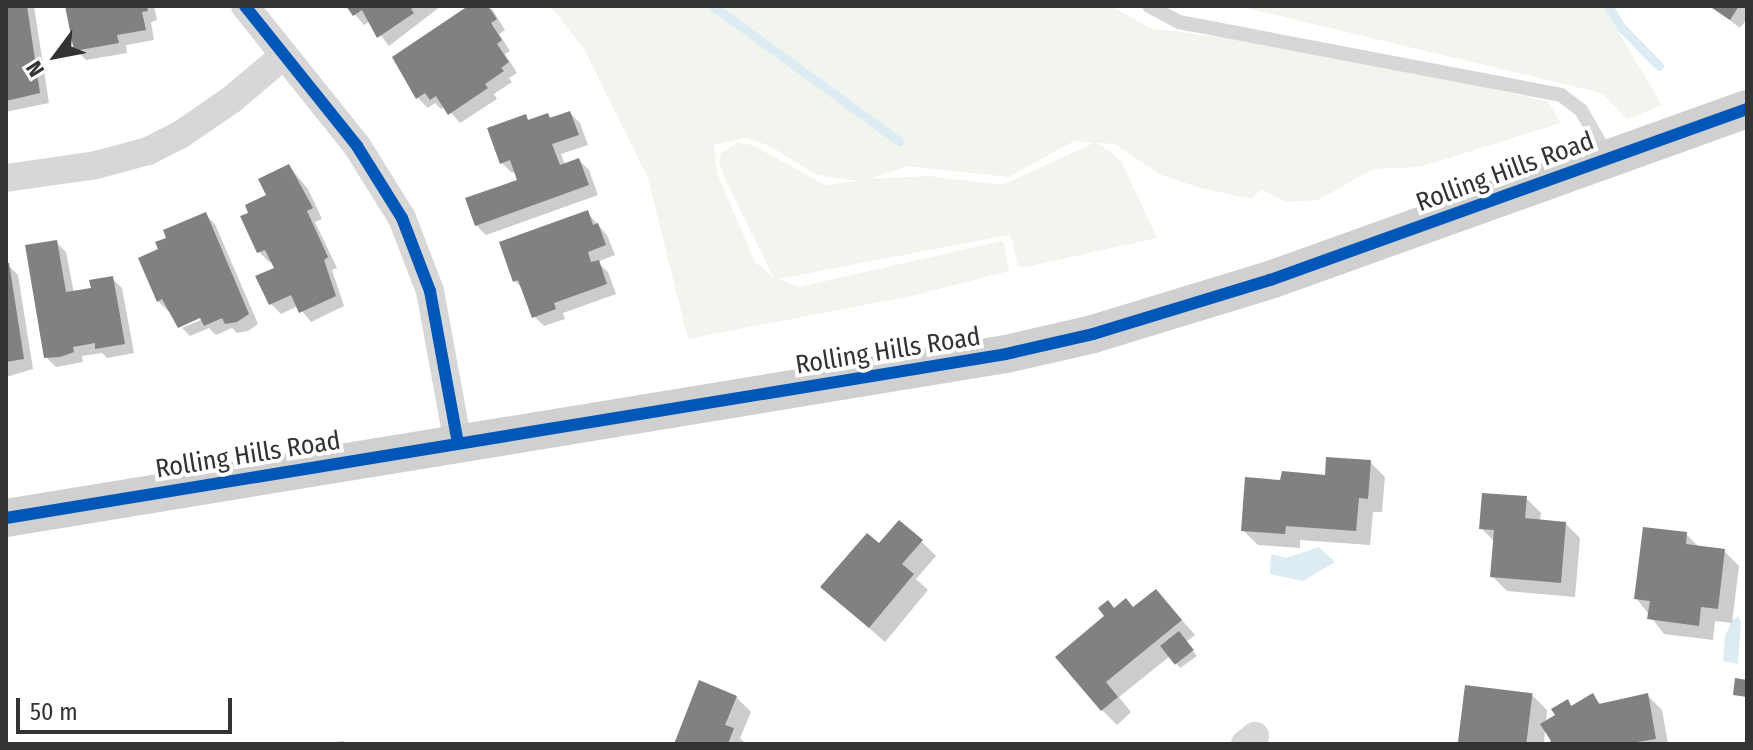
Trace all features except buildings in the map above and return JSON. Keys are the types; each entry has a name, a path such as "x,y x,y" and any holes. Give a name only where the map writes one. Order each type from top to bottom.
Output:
{"street":[{"path":"245,6 357,146 402,218 430,291 458,443"},
{"path":"6,178 96,165 148,151 180,135 231,100 283,56"},
{"name":"Rolling Hills Road","path":"6,518 1006,354 1093,334 1270,280 1747,109"}],"lane":[{"path":"1149,6 1179,22 1561,95 1581,110 1609,157"}],"shaded area":[{"path":"550,6 1111,6 1150,28 1357,56 1548,102 1561,123 1420,167 1373,169 1318,200 1286,202 1261,189 1252,199 1201,188 1159,174 1115,144 1098,143 1121,161 1157,238 1026,267 1018,266 1012,239 1008,235 778,279 799,287 1001,241 1004,242 1009,271 916,295 688,339 648,178 583,47","holes":["744,138 768,145 817,175 859,181 825,185 752,145 737,143 721,153 719,163 724,177 774,278 755,262 717,173 714,145","1074,141 1094,143 1002,185 928,176 869,179 908,166 1009,177"]},
{"path":"1237,6 1603,6 1662,105 1627,119 1602,93"},
{"path":"1319,547 1335,562 1303,581 1270,574 1271,554 1286,558"},
{"path":"1738,616 1741,622 1738,664 1723,661 1725,636"}],"waterway":[{"path":"713,6 899,141"},
{"path":"1608,6 1622,28 1659,66"}],"cycle path":[{"path":"245,6 357,146 402,218 430,291 458,443"},
{"path":"6,518 1006,354 1093,334 1270,280 1747,109"}]}
